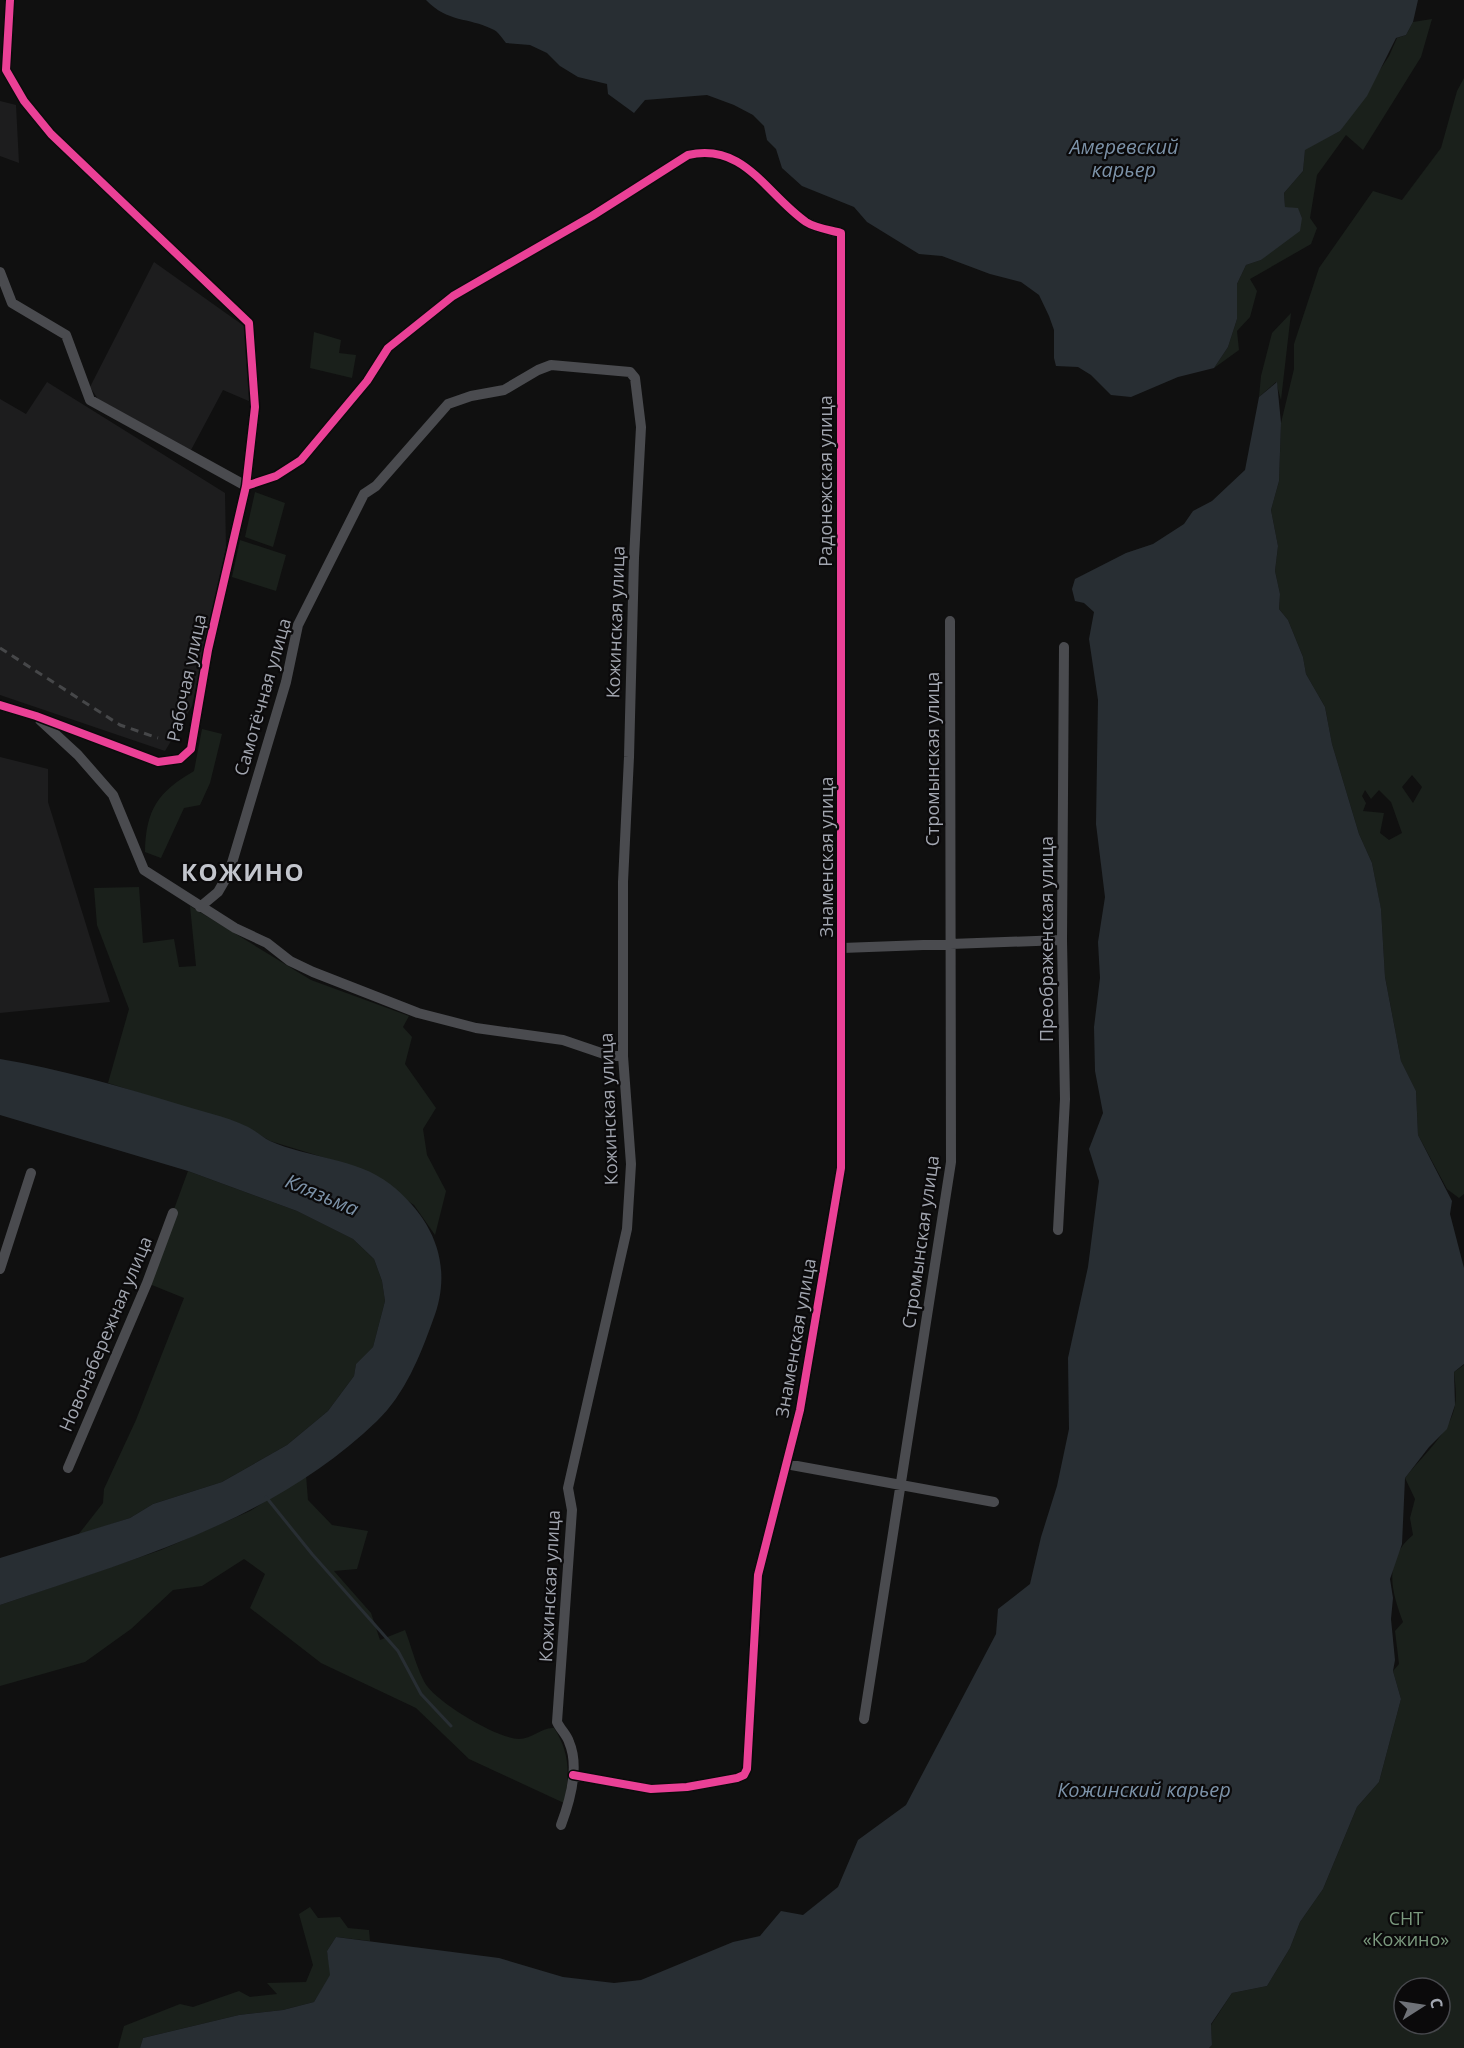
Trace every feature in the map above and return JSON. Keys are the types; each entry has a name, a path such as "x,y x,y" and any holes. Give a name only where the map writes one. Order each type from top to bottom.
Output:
{"street":[{"name":"Рабочая улица","path":"0,705 36,716 158,762 180,759 191,749 208,650 246,486 255,407 249,323 51,134 24,101 6,70 10,0"},
{"name":"Радонежская улица","path":"246,486 276,476 301,460 367,381 388,348 453,296 592,216 688,155 702,152 729,156 747,168 808,223 841,233 842,728"},
{"path":"0,272 12,303 66,335 90,400 246,486"},
{"name":"Самотёчная улица","path":"200,907 218,892 229,873 286,682 298,625 364,494 376,486 448,404 471,396 504,390 551,365 624,370 635,378"},
{"name":"Кожинская улица","path":"561,1825 571,1797 573,1775 569,1741 557,1722 572,1510 568,1488 627,1229 631,1164 622,1056 622,882 641,427 635,378"},
{"name":"Стромынская улица","path":"864,1719 951,1162 950,621"},
{"name":"Преображенская улица","path":"1058,1230 1065,1099 1062,940 1065,647"},
{"path":"36,716 78,755 113,795 144,870 200,907 267,943 290,961 418,1013 476,1028 563,1040 610,1056 622,1056"},
{"name":"Знаменская улица","path":"573,1775 651,1789 687,1787 744,1774 747,1769 758,1575 800,1410 841,1168 842,728"},
{"path":"842,948 1062,940"},
{"path":"0,1269 31,1173"},
{"name":"Новонабережная улица","path":"68,1468 147,1283 173,1213"},
{"path":"786,1464 994,1502"}],"shaded area":[{"path":"0,101 16,105 19,163 0,156"},
{"path":"154,262 244,326 251,402 223,390 191,450 98,399 90,387"},
{"path":"47,382 225,493 226,548 192,706 165,751 0,695 0,399 26,414"},
{"path":"0,757 48,769 48,802 110,1002 0,1013"}],"green space":[{"path":"1432,19 1421,57 1363,150 1346,135 1317,175 1310,218 1317,228 1311,244 1250,279 1257,291 1250,317 1237,331 1239,350 1214,368 1228,347 1237,319 1237,284 1246,265 1261,260 1302,218 1298,209 1285,207 1284,193 1303,171 1305,149 1340,131 1389,56 1397,38 1406,35 1413,22"},
{"path":"1464,78 1464,1194 1459,1198 1447,1189 1418,1135 1416,1091 1401,1061 1385,977 1381,910 1372,863 1359,834 1332,744 1325,707 1306,674 1303,657 1288,620 1279,609 1280,594 1275,571 1278,546 1271,510 1279,481 1281,423 1294,369 1294,344 1319,268 1373,191 1402,200 1441,148 1457,91","holes":["1412,775 1422,787 1413,803 1402,787","1365,790 1371,799 1379,790 1391,802 1402,833 1389,840 1380,833 1384,813 1363,811 1366,803 1362,796"]},
{"path":"1291,313 1281,400 1276,382 1259,397 1261,376 1272,333"},
{"path":"314,332 341,340 339,353 356,355 352,378 310,368"},
{"path":"255,492 285,503 273,547 245,537"},
{"path":"240,540 286,555 276,591 232,577"},
{"path":"202,729 222,734 210,783 200,805 184,808 161,858 145,852 151,813 156,803 171,786 194,771"},
{"path":"139,887 143,943 174,939 179,967 196,966 190,906 311,980 409,1016 403,1027 412,1037 405,1064 436,1108 423,1129 427,1155 446,1191 435,1235 414,1205 355,1167 270,1141 245,1126 108,1083 129,1009 97,925 94,888"},
{"path":"188,1171 297,1211 353,1239 374,1259 382,1281 385,1301 373,1347 356,1364 354,1376 328,1411 287,1445 222,1482 153,1504 130,1518 78,1535 103,1503 104,1489 136,1420 184,1298 147,1283"},
{"name":"СНТ «Кожино»","path":"1464,1365 1464,2048 1209,2048 1212,2045 1211,2025 1232,1993 1267,1986 1290,1948 1300,1922 1323,1889 1357,1807 1379,1782 1401,1699 1393,1671 1399,1664 1395,1631 1403,1622 1395,1598 1392,1576 1397,1555 1413,1535 1410,1518 1415,1499 1405,1478 1448,1425 1456,1397 1454,1372"},
{"path":"306,1475 308,1500 332,1525 368,1531 357,1569 334,1571 371,1613 380,1640 405,1630 427,1686 456,1711 484,1727 519,1739 554,1728 566,1755 568,1774 564,1803 469,1759 416,1708 321,1663 250,1608 265,1574 244,1559 202,1586 173,1590 131,1629 85,1662 0,1686 0,1605 161,1550 250,1511"},
{"path":"310,1907 318,1918 340,1917 348,1928 369,1930 370,1941 336,1937 327,1951 331,1975 314,2002 283,2010 239,2015 143,2038 140,2048 118,2048 124,2026 180,2004 193,2007 239,1991 250,1997 277,1994 267,1983 306,1982 313,1965 299,1914"}],"water":[{"name":"Амеревский карьер","path":"426,0 1418,0 1413,22 1406,35 1396,38 1367,96 1340,131 1305,150 1303,171 1284,193 1285,207 1298,208 1302,218 1300,231 1261,260 1246,265 1237,284 1237,319 1228,347 1214,368 1178,377 1131,397 1111,395 1091,375 1078,367 1056,366 1054,330 1049,316 1039,295 1021,282 990,274 942,256 919,254 867,222 854,207 802,186 782,168 776,149 767,140 764,126 753,115 707,95 645,100 634,113 608,94 607,84 578,77 560,66 547,53 530,45 506,43 494,30 442,13"},
{"name":"Кожинский карьер","path":"1277,382 1281,423 1279,481 1271,510 1278,546 1275,571 1280,594 1279,609 1288,620 1303,657 1306,674 1325,707 1332,744 1359,834 1372,863 1381,909 1385,977 1401,1061 1416,1091 1418,1135 1452,1201 1450,1214 1464,1268 1464,1364 1454,1372 1455,1405 1447,1429 1429,1447 1405,1478 1402,1544 1390,1579 1393,1598 1391,1619 1395,1660 1393,1671 1401,1699 1379,1782 1357,1807 1323,1889 1300,1922 1290,1948 1267,1986 1232,1993 1211,2024 1212,2045 1209,2048 140,2048 143,2038 239,2015 283,2010 314,2002 330,1975 327,1951 336,1937 499,1958 563,1977 614,1983 641,1980 733,1942 760,1936 781,1911 803,1915 838,1887 858,1840 906,1805 996,1634 998,1609 1030,1584 1041,1537 1057,1486 1069,1429 1068,1358 1088,1267 1099,1181 1089,1149 1103,1113 1095,1071 1094,1027 1100,978 1098,942 1105,897 1096,824 1098,700 1089,639 1094,612 1084,603 1075,601 1072,589 1075,579 1126,553 1153,544 1184,524 1193,511 1212,501 1245,470 1259,397"},
{"name":"Клязьма","path":"0,1059 89,1078 221,1116 246,1126 270,1141 285,1147 348,1163 377,1175 405,1198 428,1228 436,1245 441,1281 439,1300 433,1320 404,1387 377,1421 337,1456 293,1486 199,1534 0,1605 0,1558 130,1518 153,1504 222,1482 287,1445 328,1411 354,1376 356,1364 373,1347 385,1301 382,1281 374,1259 353,1239 297,1211 188,1171 0,1115"}],"waterway":[{"path":"266,1497 312,1554 398,1651 421,1694 451,1726"}],"railway":[{"path":"0,648 120,725 158,738"}],"cycle path":[{"path":"0,705 36,716 158,762 180,759 191,749 208,650 246,486 255,407 249,323 51,134 24,101 6,70 10,0"},
{"path":"246,486 276,476 301,460 367,381 388,348 453,296 592,216 688,155 708,153 724,156 739,163 806,222 841,233 841,1168 800,1410 758,1575 747,1769 744,1775 737,1778 687,1787 651,1789 573,1775"}],"district":[{"name":"КОЖИНО","path":"243,873"}]}
